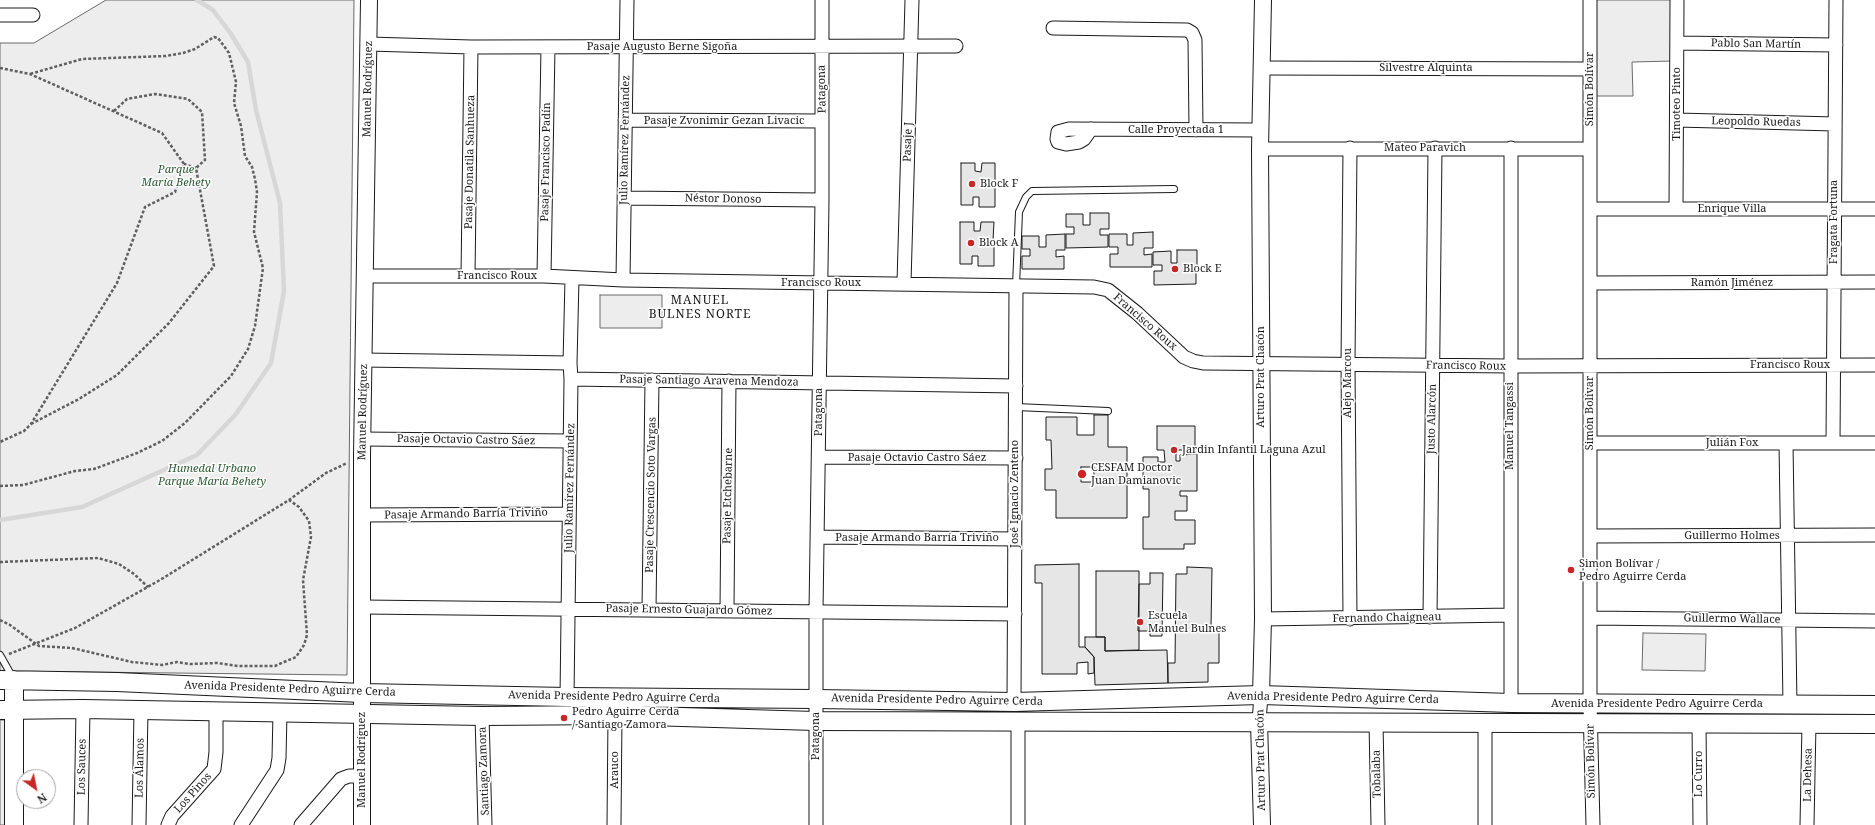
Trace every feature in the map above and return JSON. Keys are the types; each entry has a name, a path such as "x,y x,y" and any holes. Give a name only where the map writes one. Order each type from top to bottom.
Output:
{"main road":[{"name":"Avenida Presidente Pedro Aguirre Cerda","path":"7,680 117,682 362,693 567,697 1014,702 1261,695 1511,703 1875,705"},
{"path":"7,680 7,710 14,825"},
{"path":"1014,702 1018,722"},
{"name":"Avenida Presidente Pedro Aguirre Cerda","path":"7,710 83,709 482,716 615,715 815,720 1018,722 1875,724"}],"street":[{"name":"Manuel Rodríguez","path":"362,825 362,439 369,0"},
{"name":"Julio Ramírez Fernández","path":"623,280 627,0"},
{"name":"Patagona","path":"816,825 815,720 822,200 822,0"},
{"name":"Pasaje J","path":"904,283 912,0"},
{"name":"Arturo Prat Chacón","path":"1262,825 1259,722 1263,619 1260,130 1263,0"},
{"name":"Simón Bolívar","path":"1590,0 1590,723 1593,825"},
{"name":"Timoteo Pinto","path":"1676,209 1677,0"},
{"name":"Fragata Fortuna","path":"1833,443 1836,0"},
{"path":"0,15 33,15"},
{"path":"1053,28 1187,30 1192,33 1195,40 1196,130"},
{"name":"Pablo San Martín","path":"1677,43 1836,45"},
{"name":"Pasaje Augusto Berne Sigoña","path":"368,44 471,47 627,48 956,46"},
{"name":"Pasaje Donatila Sanhueza","path":"468,276 471,47"},
{"name":"Pasaje Francisco Padín","path":"544,276 548,47"},
{"name":"Silvestre Alquinta","path":"1262,68 1590,69"},
{"name":"Pasaje Zvonimir Gezan Livacic","path":"626,120 822,121"},
{"name":"Leopoldo Ruedas","path":"1677,120 1835,124"},
{"name":"Calle Proyectada 1","path":"1091,129 1260,130"},
{"name":"Alejo Marcou","path":"1350,148 1348,364 1350,619"},
{"name":"Justo Alarcón","path":"1430,617 1435,148"},
{"name":"Manuel Tangassi","path":"1511,148 1511,703"},
{"name":"Mateo Paravich","path":"1260,149 1590,149"},
{"name":"Néstor Donoso","path":"624,198 822,200"},
{"name":"Enrique Villa","path":"1590,209 1875,209"},
{"name":"Francisco Roux","path":"364,276 544,276 623,280 1094,287 1108,290 1137,312 1184,357 1203,363 1510,366 1875,365"},
{"name":"Julio Ramírez Fernández","path":"567,697 572,278"},
{"name":"Ramón Jiménez","path":"1590,283 1875,282"},
{"name":"José Ignacio Zenteno","path":"1014,702 1016,286"},
{"path":"363,360 570,363"},
{"name":"Pasaje Santiago Aravena Mendoza","path":"571,379 1016,386"},
{"name":"Pasaje Crescencio Soto Vargas","path":"649,610 652,380"},
{"name":"Pasaje Etchebarne","path":"726,610 729,381"},
{"name":"Pasaje Octavio Castro Sáez","path":"362,439 570,441"},
{"name":"Julián Fox","path":"1590,443 1875,443"},
{"path":"1786,444 1790,705"},
{"name":"Pasaje Octavio Castro Sáez","path":"819,457 1016,458"},
{"name":"Pasaje Armando Barría Triviño","path":"363,515 569,514"},
{"name":"Guillermo Holmes","path":"1590,536 1875,535"},
{"name":"Pasaje Armando Barría Triviño","path":"818,537 1015,539"},
{"name":"Pasaje Ernesto Guajardo Gómez","path":"362,607 1015,614"},
{"name":"Fernando Chaigneau","path":"1263,619 1350,619 1511,615"},
{"name":"Guillermo Wallace","path":"1590,618 1875,620"},
{"name":"Los Sauces","path":"81,825 83,709"},
{"name":"Los Álamos","path":"139,825 141,710"},
{"name":"Los Pinos","path":"168,825 172,816 214,769 216,752 216,711"},
{"path":"241,825 276,770 279,758 280,713"},
{"name":"Arauco","path":"614,825 615,715"},
{"name":"Santiago Zamora","path":"482,716 485,825"},
{"path":"1018,722 1018,825"},
{"name":"Tobalaba","path":"1376,722 1378,825"},
{"path":"1485,722 1485,825"},
{"name":"Lo Curro","path":"1699,723 1700,825"},
{"name":"La Dehesa","path":"1807,825 1810,724"},
{"path":"302,825 341,779 349,776 361,776"}],"lane":[{"path":"1016,286 1019,212 1024,201 1032,191 1174,189"},
{"path":"1016,407 1108,412"},
{"path":"1,656 7,680"}],"path":[{"path":"0,486 23,485 76,471 94,469 137,453 162,441 185,423 231,376 248,349 255,326 263,268 254,232 257,192 255,179 252,167 244,156 241,126 234,103 236,82 229,54 218,38 214,37 195,49 183,54 166,56 82,58 30,74"},
{"path":"0,68 30,74 162,133 184,164 196,168"},
{"path":"114,111 127,99 154,94 188,99 202,112 205,160 196,168"},
{"path":"31,424 117,283 145,207 175,192 184,164"},
{"path":"0,442 79,399 117,375 169,323 214,266 196,168"},
{"path":"1,656 75,628 148,587 289,500 326,473 362,455"},
{"path":"0,620 37,643 38,646 72,648 132,662 162,665 177,662 190,664 217,663 238,666 275,666 296,657 304,646 307,635 304,580 311,537 310,521 299,507 289,500"},
{"path":"0,562 98,558 120,564 148,587"}],"shaded area":[{"name":"Parque María Behety","path":"106,0 354,0 347,675 0,671 0,43 34,43"},
{"path":"1595,0 1672,0 1673,61 1632,62 1633,96 1596,96"},
{"path":"600,295 662,295 662,328 600,328"},
{"path":"1643,633 1706,634 1705,671 1642,670"},
{"path":"0,720 9,720 8,825 0,825"}],"building":[{"name":"Block F","path":"961,163 975,163 975,171 981,172 982,163 995,163 995,181 983,181 983,187 995,187 995,207 979,207 979,197 973,197 973,205 961,205"},
{"path":"1090,213 1109,213 1109,229 1100,229 1100,235 1108,235 1108,247 1066,248 1066,234 1074,234 1074,227 1066,227 1066,214 1083,214 1083,225 1090,225"},
{"name":"Block A","path":"960,222 974,222 974,231 980,231 981,222 994,222 993,240 982,240 982,246 994,246 994,266 978,266 978,256 972,256 972,264 960,264"},
{"path":"1153,232 1153,248 1144,248 1144,255 1152,254 1152,267 1110,267 1110,254 1118,254 1118,247 1109,247 1109,234 1127,234 1127,245 1133,245 1133,233"},
{"path":"1065,234 1065,250 1056,250 1056,257 1064,256 1064,269 1022,269 1022,256 1030,256 1030,249 1022,249 1022,236 1039,236 1039,247 1046,247 1046,235"},
{"name":"Block E","path":"1177,250 1197,250 1197,266 1188,266 1188,272 1196,272 1196,284 1154,285 1154,271 1162,271 1162,265 1153,265 1153,252 1171,251 1171,263 1177,263"},
{"path":"1094,415 1108,415 1108,447 1127,447 1127,518 1056,518 1056,490 1045,490 1045,469 1052,469 1051,440 1046,440 1046,417 1077,417 1077,435 1094,435","holes":["1081,467 1094,467 1094,482 1081,482"]},
{"path":"1157,426 1195,426 1195,450 1176,450 1176,461 1180,461 1180,455 1197,454 1197,491 1180,491 1180,496 1187,496 1187,511 1175,511 1175,520 1195,520 1195,544 1184,544 1184,549 1143,549 1143,517 1149,517 1149,489 1143,489 1143,457 1158,457 1158,462 1165,462 1164,450 1157,450"},
{"path":"1079,564 1079,647 1085,647 1094,657 1094,673 1088,674 1088,662 1077,663 1077,674 1042,674 1042,583 1035,583 1035,565"},
{"path":"1187,567 1212,568 1211,628 1219,628 1219,663 1208,663 1208,682 1168,683 1168,663 1175,663 1176,574 1187,574"},
{"path":"1096,571 1139,571 1139,650 1105,651 1105,637 1096,637"},
{"path":"1150,573 1163,573 1162,636 1150,636 1150,631 1138,631 1139,584 1150,584"},
{"path":"1085,637 1105,637 1105,651 1167,650 1168,683 1095,685 1094,657 1085,647"}],"waterway":[{"path":"0,520 82,507 197,455 236,414 271,363 284,291 280,203 256,110 248,62 231,34 213,10 197,0"}],"place":[{"name":"Block F","path":"972,184"},
{"name":"Block A","path":"971,243"},
{"name":"Block E","path":"1175,269"},
{"name":"Jardin Infantil Laguna Azul","path":"1174,450"},
{"name":"CESFAM Doctor Juan Damianovic","path":"1082,474"},
{"name":"Simon Bolívar / Pedro Aguirre Cerda","path":"1571,570"},
{"name":"Escuela Manuel Bulnes","path":"1140,622"},
{"name":"Pedro Aguirre Cerda / Santiago Zamora","path":"564,718"}],"district":[{"name":"MANUEL BULNES NORTE","path":"700,308"}],"park label":[{"name":"Humedal Urbano Parque María Behety","path":"212,475"}]}
